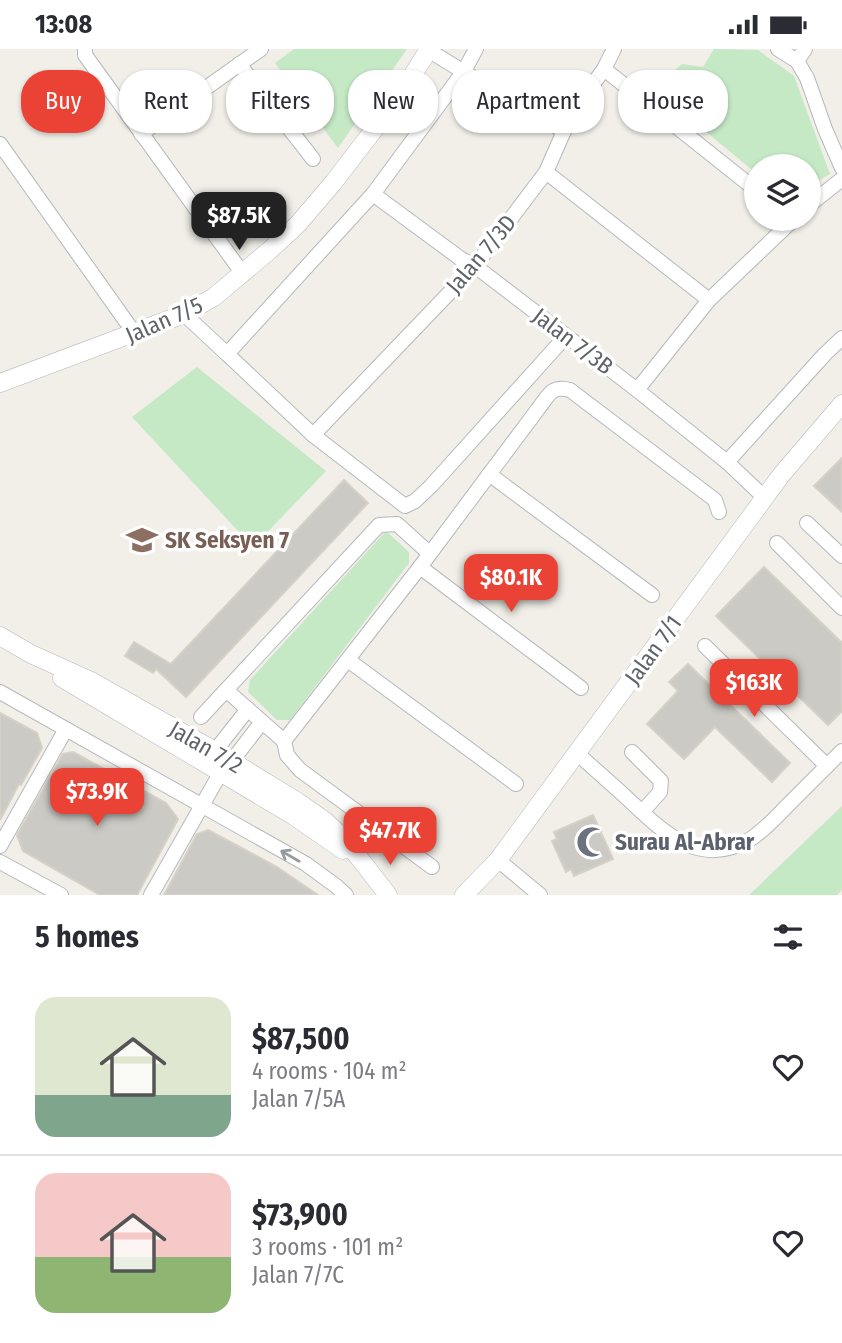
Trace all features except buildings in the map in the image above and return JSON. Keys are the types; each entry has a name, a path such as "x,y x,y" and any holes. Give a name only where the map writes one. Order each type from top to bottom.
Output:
{"street":[{"path":"85,49 85,55 243,274"},
{"path":"141,134 261,49"},
{"path":"465,70 476,49"},
{"name":"Jalan 7/3D","path":"604,69 614,49"},
{"path":"778,49 801,55 825,129 842,168"},
{"path":"429,50 462,70"},
{"name":"Jalan 7/5","path":"2,380 135,334 184,314 214,297 270,250 333,183 399,97 429,50"},
{"path":"239,64 313,159"},
{"path":"604,69 744,180"},
{"path":"227,354 373,194 452,87"},
{"name":"Jalan 7/3D","path":"313,435 475,266 546,172 563,133"},
{"path":"0,144 135,334"},
{"path":"546,172 709,300"},
{"path":"821,196 842,179"},
{"name":"Jalan 7/3B","path":"373,194 461,259 475,266 637,390 727,462 765,498"},
{"path":"637,390 709,300 781,231"},
{"path":"184,314 313,435 405,506 415,501 431,486 566,336"},
{"path":"727,462 842,338"},
{"path":"284,741 554,389 570,390 715,500 719,512"},
{"name":"Jalan 7/1","path":"464,895 498,860 782,474 842,404"},
{"path":"489,474 652,595"},
{"path":"807,523 842,556"},
{"path":"201,717 379,525 397,524 429,553"},
{"path":"777,543 842,608"},
{"path":"419,567 581,688"},
{"name":"Jalan 7/2","path":"0,636 93,683 215,751 226,767"},
{"path":"705,646 827,766"},
{"name":"Jalan 7/2","path":"31,654 87,694 226,767 363,864 388,895"},
{"path":"348,660 516,784"},
{"path":"226,690 284,741 288,755 300,769 432,867"},
{"path":"0,692 306,865 346,895"},
{"path":"215,751 248,709"},
{"path":"151,895 226,767 262,722"},
{"path":"0,846 66,729"},
{"path":"577,753 642,812 682,843 707,851 729,849 751,839 842,751"},
{"path":"632,753 661,781 660,792 642,812"},
{"path":"498,860 540,895"},
{"path":"0,862 61,895"}],"green space":[{"path":"294,49 407,49 392,70 348,70 348,133 338,148 327,133 334,133 334,70 280,70 275,63"},
{"path":"714,49 758,50 794,76 830,174 821,179 821,154 744,154 744,163 707,133 728,133 728,70 675,70 682,64 703,67"},
{"path":"197,367 326,471 253,547 132,417"},
{"path":"386,531 409,552 409,563 290,720 277,720 248,692 250,680"},
{"path":"842,806 842,890 837,895 749,895"}],"place":[{"name":"SK Seksyen 7","path":"142,540"},
{"name":"Surau Al-Abrar","path":"592,842"}]}
